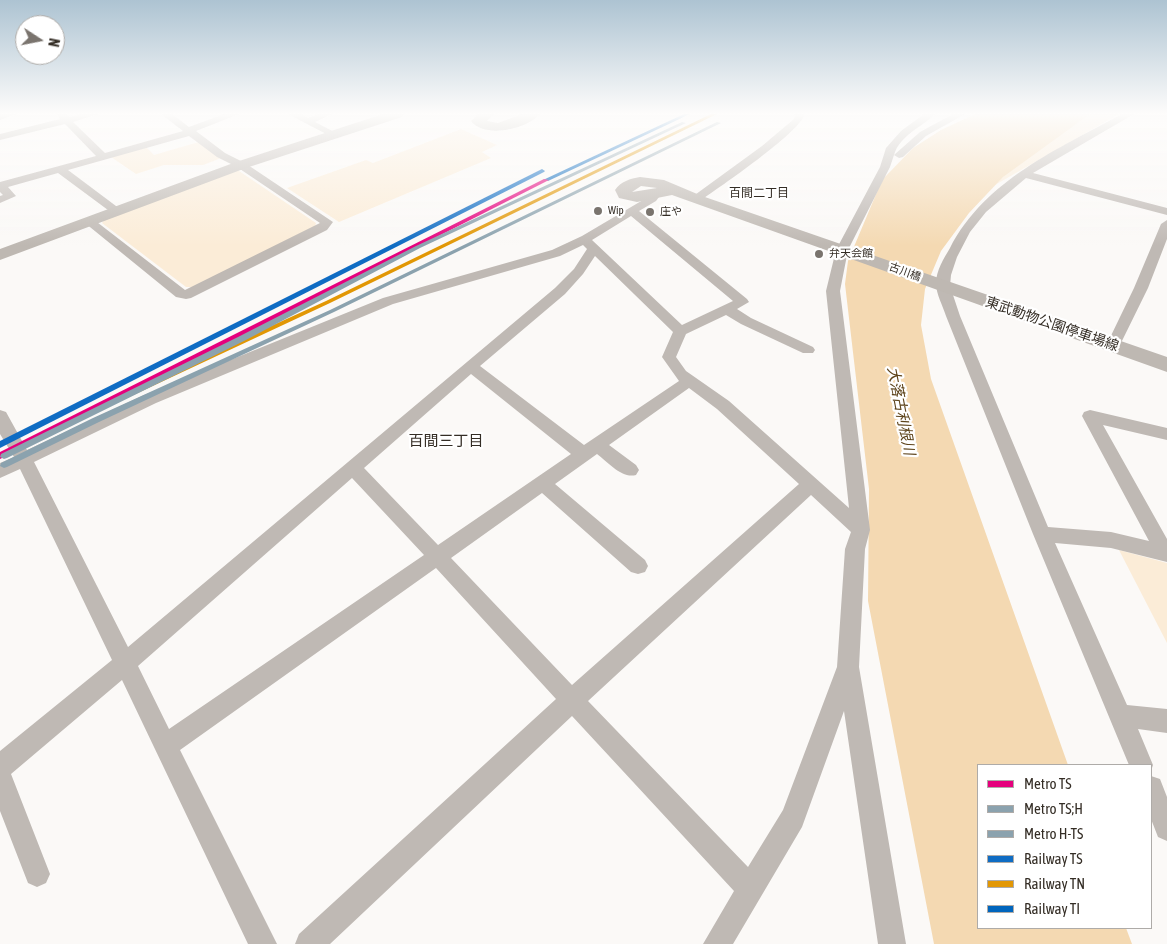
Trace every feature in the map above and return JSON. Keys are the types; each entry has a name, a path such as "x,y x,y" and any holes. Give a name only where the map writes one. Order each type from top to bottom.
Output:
{"street":[{"path":"0,200 10,196 0,185 99,158"},
{"path":"89,221 181,294 186,295 323,227 327,222 227,158"},
{"path":"0,255 265,158"},
{"path":"696,199 752,158"},
{"path":"888,158 844,251 833,291 861,530 855,549 848,667 892,944"},
{"path":"1053,158 994,196 964,231 940,285 1042,534 1142,764"},
{"path":"59,169 116,211"},
{"path":"1026,174 1167,212"},
{"path":"0,767 124,664 471,366 570,284 586,264 590,235 646,196 664,191 696,199 844,251"},
{"path":"633,206 742,302 680,331 669,357 681,375 723,405 861,530"},
{"path":"1113,346 1141,288 1167,224"},
{"path":"590,244 680,331"},
{"path":"0,471 150,399 388,301 556,252 590,244"},
{"name":"古川橋","path":"844,251 940,285"},
{"name":"東武動物公園停車場線","path":"940,285 1167,364"},
{"path":"728,310 746,322 808,350"},
{"path":"471,366 590,449 630,470"},
{"path":"165,746 689,381"},
{"path":"0,416 7,432 24,459 263,944"},
{"path":"1166,554 1090,416 1167,434"},
{"path":"353,467 750,889"},
{"path":"542,483 638,566"},
{"path":"309,944 572,700 810,485"},
{"path":"1042,534 1112,540 1166,554"},
{"path":"717,944 793,818 848,667"},
{"path":"1122,716 1167,721"},
{"path":"0,778 37,874"},
{"path":"1152,790 1167,828"}],"shaded area":[{"path":"112,158 221,158 203,165 164,165 136,174"},
{"path":"386,158 491,158 339,222 287,188 366,160 373,163"},
{"path":"1025,158 1042,158 995,185 1005,175"},
{"path":"233,171 239,171 316,223 315,227 192,287 186,287 102,223 104,220"},
{"path":"1119,550 1167,563 1167,643"}],"water":[{"name":"大落古利根川","path":"903,158 1029,158 1003,177 969,213 941,251 925,289 921,325 931,379 1068,764 977,764 977,929 1126,929 1132,944 934,944 868,601 869,489 845,284 848,261 882,180"}],"metro line":[{"name":"H-TS","path":"4,456 241,339 418,247 609,158"},
{"name":"TS;H","path":"4,465 96,420 332,311 647,158"},
{"name":"TS","path":"0,456 546,180"}],"rail line":[{"name":"TI","path":"546,180 593,158"},
{"name":"TN","path":"92,411 328,302 624,158"},
{"name":"TS","path":"0,445 542,171"}],"place":[{"name":"Wip","path":"598,211"},
{"name":"庄や","path":"650,212"},
{"name":"弁天会館","path":"819,254"}],"district":[{"name":"百間二丁目","path":"759,193"},
{"name":"百間三丁目","path":"446,441"}]}
